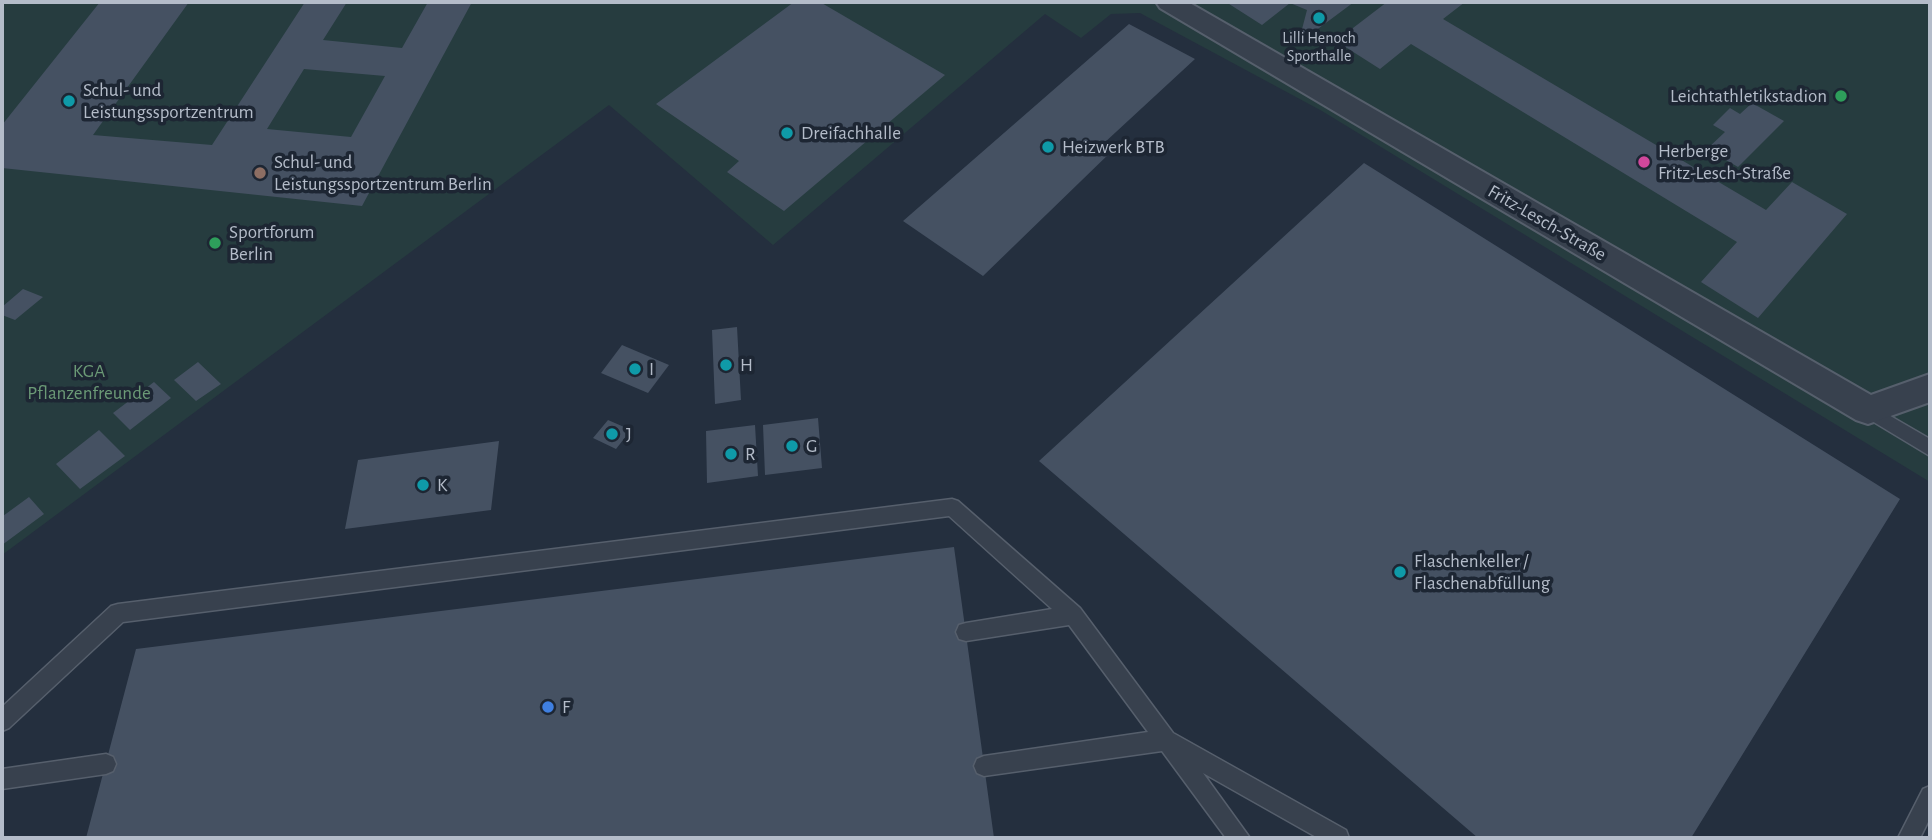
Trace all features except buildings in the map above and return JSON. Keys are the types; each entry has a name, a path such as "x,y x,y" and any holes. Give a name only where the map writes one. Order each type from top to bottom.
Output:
{"street":[{"name":"Fritz-Lesch-Straße","path":"1169,2 1868,410"},
{"path":"1868,410 1930,388"}],"lane":[{"path":"1868,410 1930,448"},
{"path":"2,721 118,612 952,507 1073,615 1239,838"},
{"path":"966,632 1073,615"},
{"path":"984,766 1166,740 1338,838"},
{"path":"2,779 106,764"},
{"path":"1909,838 1930,796"}],"green space":[{"name":"Sportforum Berlin","path":"2,2 1930,2 1930,482 1322,111 1140,13 1111,14 1081,38 1045,14 773,245 609,105 2,555"}],"place":[{"name":"Lilli Henoch Sporthalle","path":"1319,18"},
{"name":"Leichtathletikstadion","path":"1841,96"},
{"name":"Schul- und Leistungssportzentrum","path":"69,101"},
{"name":"Dreifachhalle","path":"787,133"},
{"name":"Heizwerk BTB","path":"1048,147"},
{"name":"Herberge Fritz-Lesch-Straße","path":"1644,162"},
{"name":"Schul- und Leistungssportzentrum Berlin","path":"260,173"},
{"name":"Sportforum Berlin","path":"215,243"},
{"name":"H","path":"726,365"},
{"name":"I","path":"635,369"},
{"name":"J","path":"612,434"},
{"name":"G","path":"792,446"},
{"name":"R","path":"731,454"},
{"name":"K","path":"423,485"},
{"name":"Flaschenkeller / Flaschenabfüllung","path":"1400,572"},
{"name":"F","path":"548,707"}],"park label":[{"name":"KGA Pflanzenfreunde","path":"89,382"}]}
